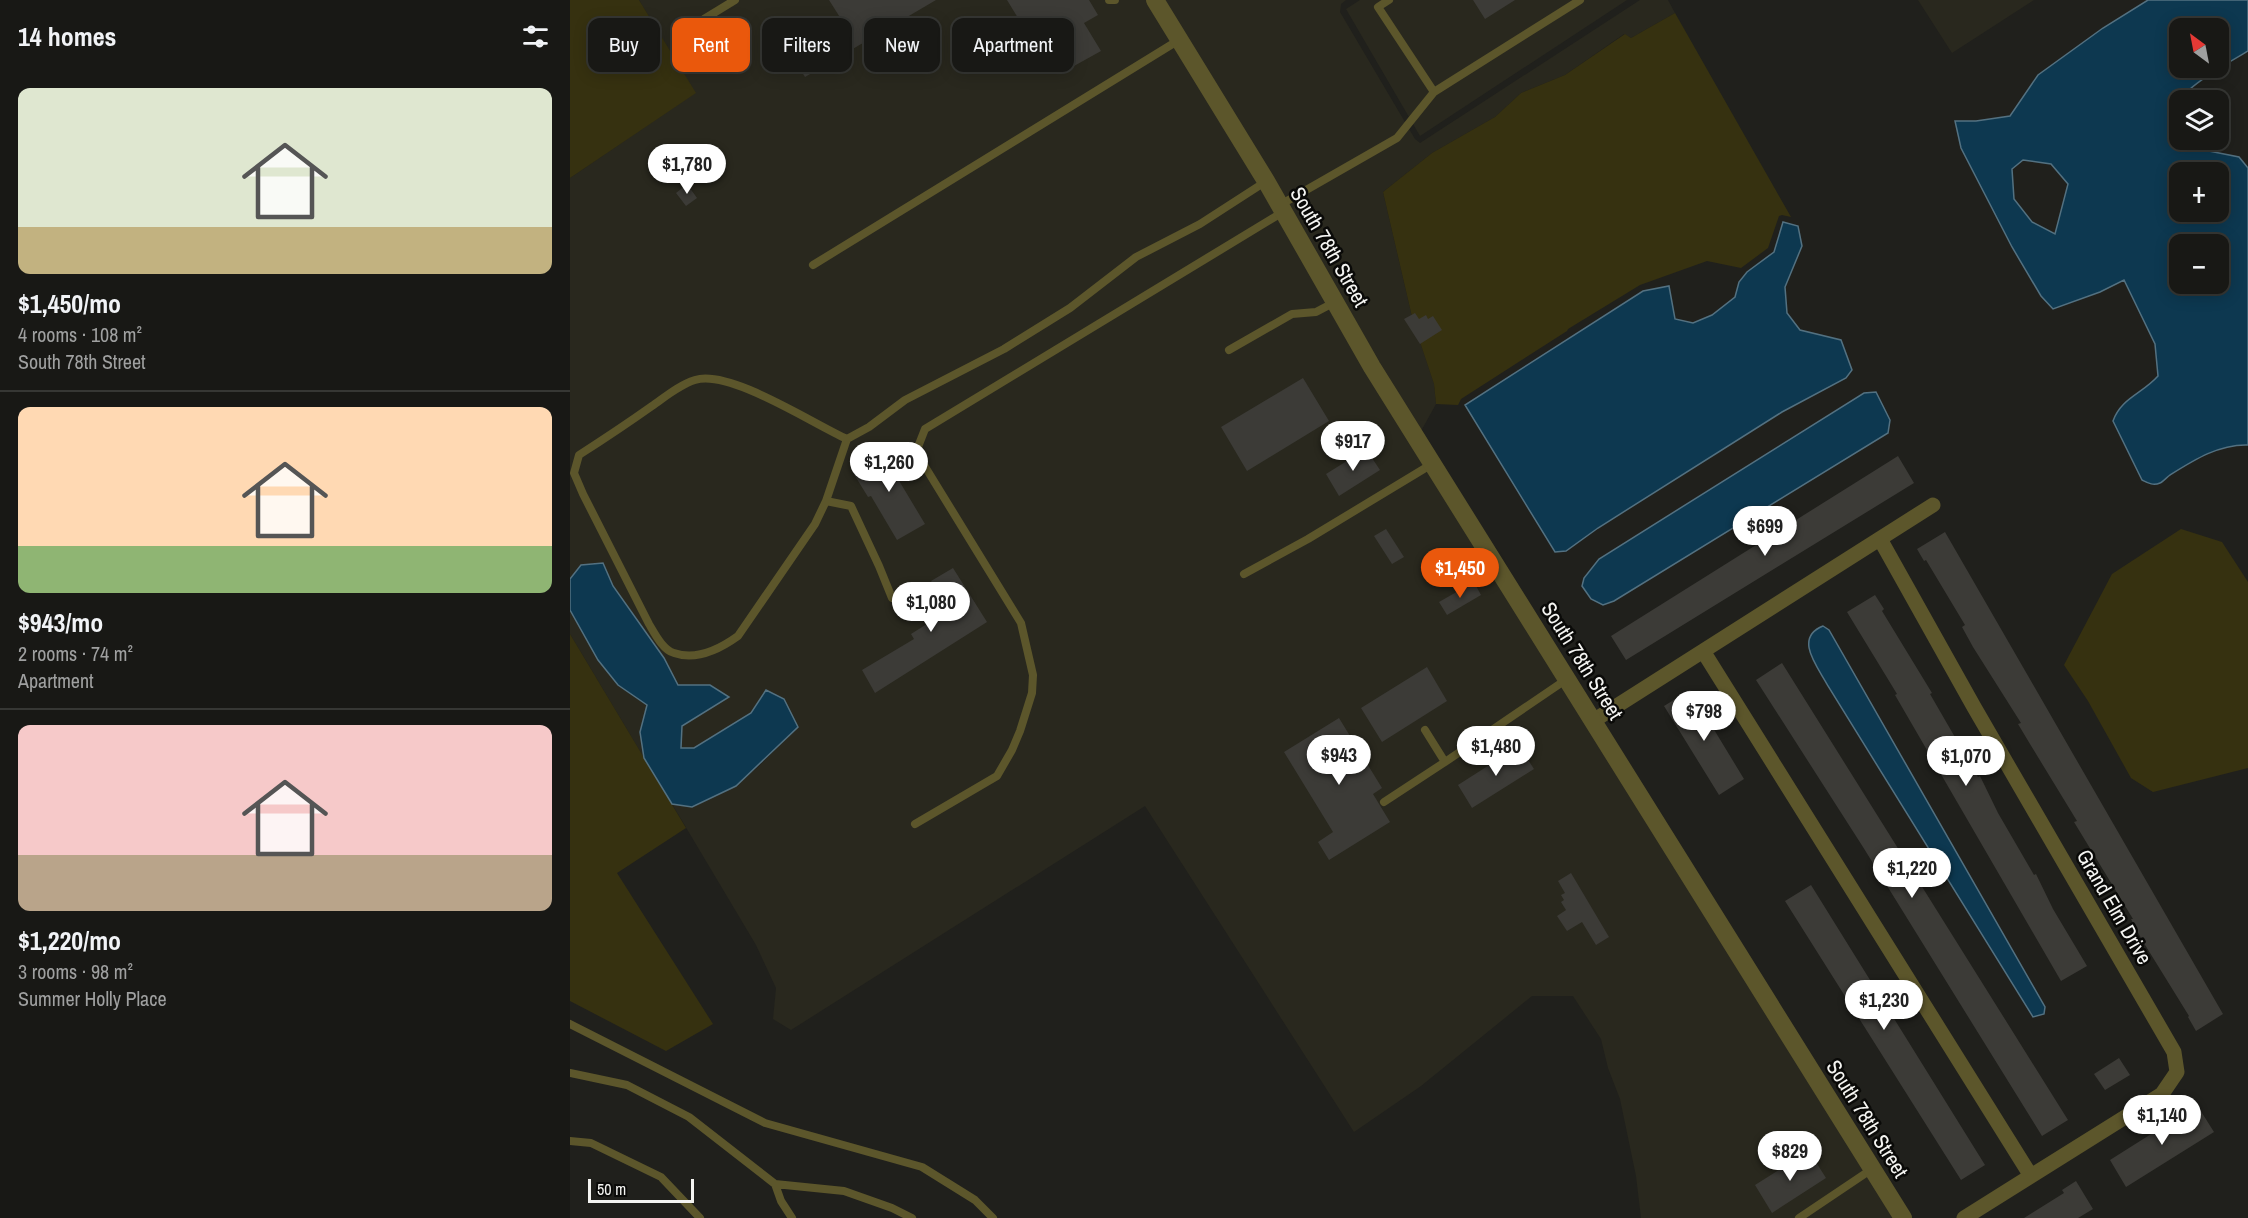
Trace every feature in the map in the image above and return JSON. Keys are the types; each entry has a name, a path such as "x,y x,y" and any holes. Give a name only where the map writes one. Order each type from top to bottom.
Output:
{"street":[{"name":"South 78th Street","path":"1155,0 1266,181 1372,367 1903,1218"},
{"path":"1593,721 1933,506"},
{"name":"Grand Elm Drive","path":"1880,539 1974,707 2174,1052 2177,1072 2162,1094 1964,1218"},
{"path":"1703,651 2031,1176"}],"lane":[{"path":"707,18 735,0"},
{"path":"1389,0 1378,7 1434,93"},
{"path":"915,824 996,776 1012,750 1020,731 1032,693 1033,675 1021,623 916,452 925,429 1396,138 1434,93 1580,0"},
{"path":"813,265 1179,40"},
{"path":"847,439 783,406 728,382 712,379 696,380 677,390 579,455 574,473 583,494 649,624 660,641 673,653 701,655 723,647 738,636 815,524 826,501 847,439 869,427 905,400 1004,349 1061,314 1136,257 1200,224 1266,181"},
{"path":"1228,350 1292,314 1316,312 1335,302"},
{"path":"1244,574 1308,539 1432,464"},
{"path":"826,501 851,506 892,598 918,607"},
{"path":"1384,802 1567,679"},
{"path":"1425,730 1445,762"},
{"path":"570,1024 765,1123 922,1167 975,1200 993,1218"},
{"path":"570,1073 627,1085 689,1117 775,1184 844,1191 892,1208 912,1218"},
{"path":"570,1141 591,1143 661,1178 700,1218"},
{"path":"1799,1218 1872,1169"},
{"path":"775,1184 781,1201 792,1218"}],"shaded area":[{"path":"570,0 639,0 650,18 588,18 588,72 660,72 660,34 672,54 672,72 683,72 696,93 570,178"},
{"path":"639,0 1146,0 1894,1218 1641,1218 1636,1176 1620,1099 1608,1068 1601,1039 1573,996 1532,996 1421,1086 1354,1132 1145,806 791,1030 773,1019 776,988 756,945 672,804 692,807 756,769 798,727 784,699 751,713 694,748 681,748 682,726 728,697 710,685 678,685 664,658 613,586 603,563 581,565 570,579 570,178 695,93 682,72 750,72 750,18 672,18 672,55 660,35 660,18 650,18"},
{"path":"1163,0 1346,0 1341,4 1340,12 1415,139 1420,143 1640,0 1668,0 1675,13 1631,38 1624,34 1565,75 1521,93 1495,117 1432,153 1383,192 1413,321 1434,384 1436,404 1421,431"},
{"path":"1360,0 1627,0 1420,136 1346,9"},
{"path":"1918,0 2034,0 1952,53"},
{"path":"1675,13 1791,217 1779,216 1768,248 1741,268 1707,261 1640,285 1461,399 1458,405 1436,404 1434,384 1413,321 1383,192 1432,153 1495,117 1521,93 1565,75 1625,34 1631,38"},
{"path":"2181,529 2222,542 2248,582 2248,768 2153,792 2131,778 2088,701 2064,665 2112,574"},
{"path":"570,610 618,685 647,705 640,732 644,758 570,634"},
{"path":"570,634 686,828 617,873 713,1024 666,1051 570,1001"}],"water":[{"path":"2148,0 2248,0 2248,51 2229,63 2229,18 2169,18 2169,78 2205,78 2188,90 2169,90 2169,150 2207,150 2239,157 2248,168 2248,445 2227,447 2207,454 2155,484 2142,480 2113,421 2127,401 2158,376 2155,344 2124,280 2100,292 2053,309 2041,296 2012,247 1961,148 1955,121 1976,121 2010,116 2038,75 2103,28","holes":["2023,160 2051,164 2068,184 2055,234 2032,222 2014,199 2012,169"]},
{"path":"1783,222 1798,226 1802,246 1785,287 1787,313 1800,330 1841,340 1852,370 1846,378 1782,412 1598,528 1566,551 1555,552 1465,405 1643,291 1669,286 1675,319 1693,323 1712,315 1735,297 1739,282 1747,272 1774,252"},
{"path":"1876,392 1890,420 1888,433 1614,601 1603,605 1591,599 1582,586 1584,578 1599,559 1864,393"},
{"path":"603,563 613,586 664,658 678,685 710,685 729,697 682,726 681,748 694,748 751,713 766,690 784,699 798,727 736,786 692,807 672,804 644,758 640,732 647,705 618,685 598,660 570,610 570,579 581,565"},
{"path":"1823,626 1829,630 2045,1007 2044,1014 2033,1017 1814,662 1810,653 1810,638 1814,631"}],"building":[{"path":"829,0 936,0 905,18 864,18 864,42 852,49 852,18 840,18"},
{"path":"1007,0 1089,0 1098,15 1084,23 1101,51 1074,66 1074,18 1018,18"},
{"path":"1473,0 1515,0 1485,19"},
{"path":"802,72 814,72 805,77"},
{"path":"687,184 697,198 686,206 676,193"},
{"path":"1415,313 1419,319 1426,315 1428,319 1433,316 1442,330 1420,344 1404,319"},
{"path":"1303,378 1329,421 1247,471 1221,427"},
{"path":"889,448 906,474 898,479 925,524 897,540 871,496 868,497 852,471"},
{"path":"1366,449 1380,470 1339,496 1326,474"},
{"path":"1898,456 1914,483 1626,660 1611,636"},
{"path":"1386,529 1404,557 1392,564 1374,536"},
{"path":"1945,532 2223,1014 2196,1031 2142,940 2131,919 2133,919 2074,822 2077,821 2018,724 2021,723 1973,647 1962,627 1965,625 1917,549"},
{"path":"953,568 987,622 875,693 862,670 914,639 911,634 949,610 931,581"},
{"path":"1474,582 1481,595 1447,615 1439,602"},
{"path":"1875,595 1884,609 1882,611 1932,693 1930,694 1978,777 1980,776 1998,813 2034,875 2036,874 2053,909 2087,966 2061,981 1895,695 1897,694 1847,612"},
{"path":"1782,663 2068,1120 2042,1136 1863,847 1756,680"},
{"path":"1427,667 1447,701 1382,742 1361,708"},
{"path":"1690,690 1744,779 1719,795 1664,706"},
{"path":"1339,718 1382,788 1373,794 1390,822 1329,860 1318,842 1333,832 1284,752"},
{"path":"1519,746 1534,769 1472,808 1458,785"},
{"path":"1571,873 1609,937 1596,945 1582,922 1567,931 1557,916 1566,910 1561,902 1564,900 1561,895 1565,893 1558,881"},
{"path":"1811,885 1985,1165 1961,1180 1785,901"},
{"path":"2119,1058 2130,1075 2105,1090 2094,1074"},
{"path":"2197,1105 2214,1132 2126,1187 2110,1160"},
{"path":"1809,1151 1826,1178 1772,1213 1755,1185"},
{"path":"2076,1181 2093,1209 2078,1218 2024,1218 2064,1193 2062,1190"}]}
